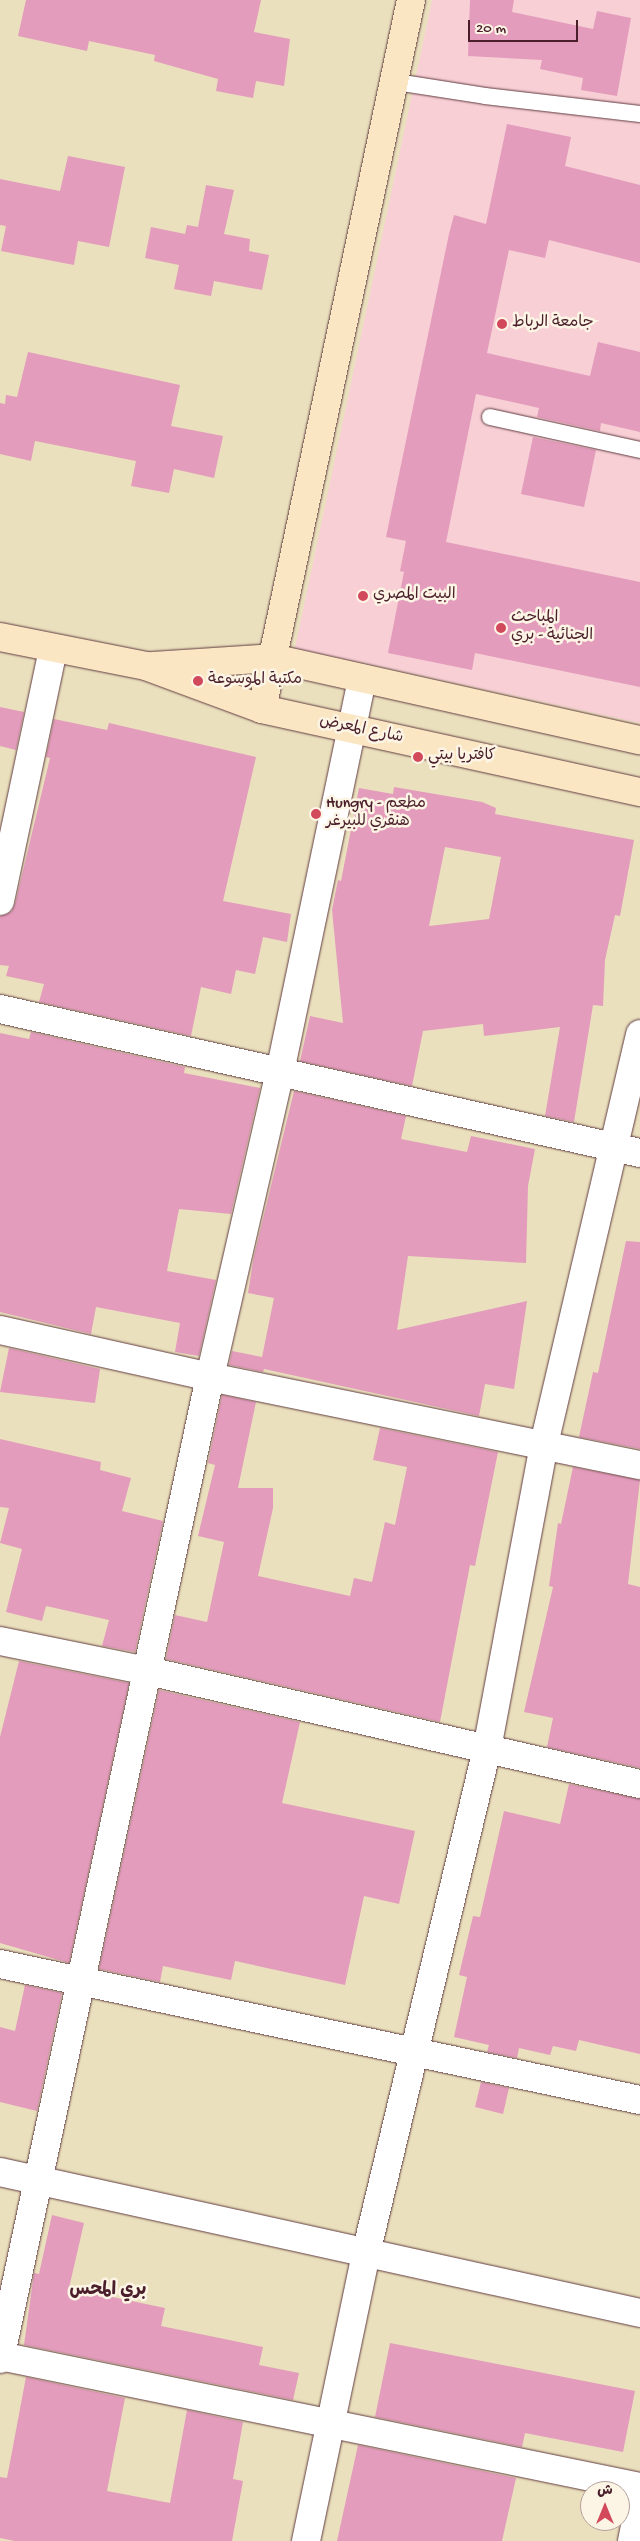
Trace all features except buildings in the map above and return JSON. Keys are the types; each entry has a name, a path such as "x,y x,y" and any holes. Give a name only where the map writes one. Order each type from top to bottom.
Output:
{"main road":[{"path":"262,709 396,82 411,0"},
{"name":"شارع المعرض","path":"0,637 146,666 262,709 640,792"},
{"name":"شارع المعرض","path":"146,666 272,658 640,740"}],"street":[{"path":"0,901 53,649"},
{"path":"362,678 280,1072 210,1377 0,2357 640,2487"},
{"path":"0,1010 628,1151"},
{"path":"306,2541 332,2424 366,2253 487,1749 544,1444 628,1151 640,1034"},
{"path":"0,1330 210,1377 640,1465"},
{"path":"0,1641 148,1671 640,1784"},
{"path":"0,1964 413,2054 640,2100"},
{"path":"0,2172 640,2313"},
{"path":"632,2541 640,2501"}],"lane":[{"path":"396,82 485,96 640,114"},
{"path":"490,417 640,450"}],"shaded area":[{"name":"جامعة الرباط","path":"432,0 640,0 640,723 295,648"}],"place":[{"name":"جامعة الرباط","path":"502,324"},
{"name":"البيت المصري","path":"363,596"},
{"name":"المباحث الجنائية - بري","path":"501,628"},
{"name":"مكتبة الموسوعة","path":"198,681"},
{"name":"كافتريا بيتي","path":"418,757"},
{"name":"Hungry - مطعم هنقري للبيرغر","path":"316,814"}],"district":[{"name":"بري المحس","path":"108,2291"}]}
